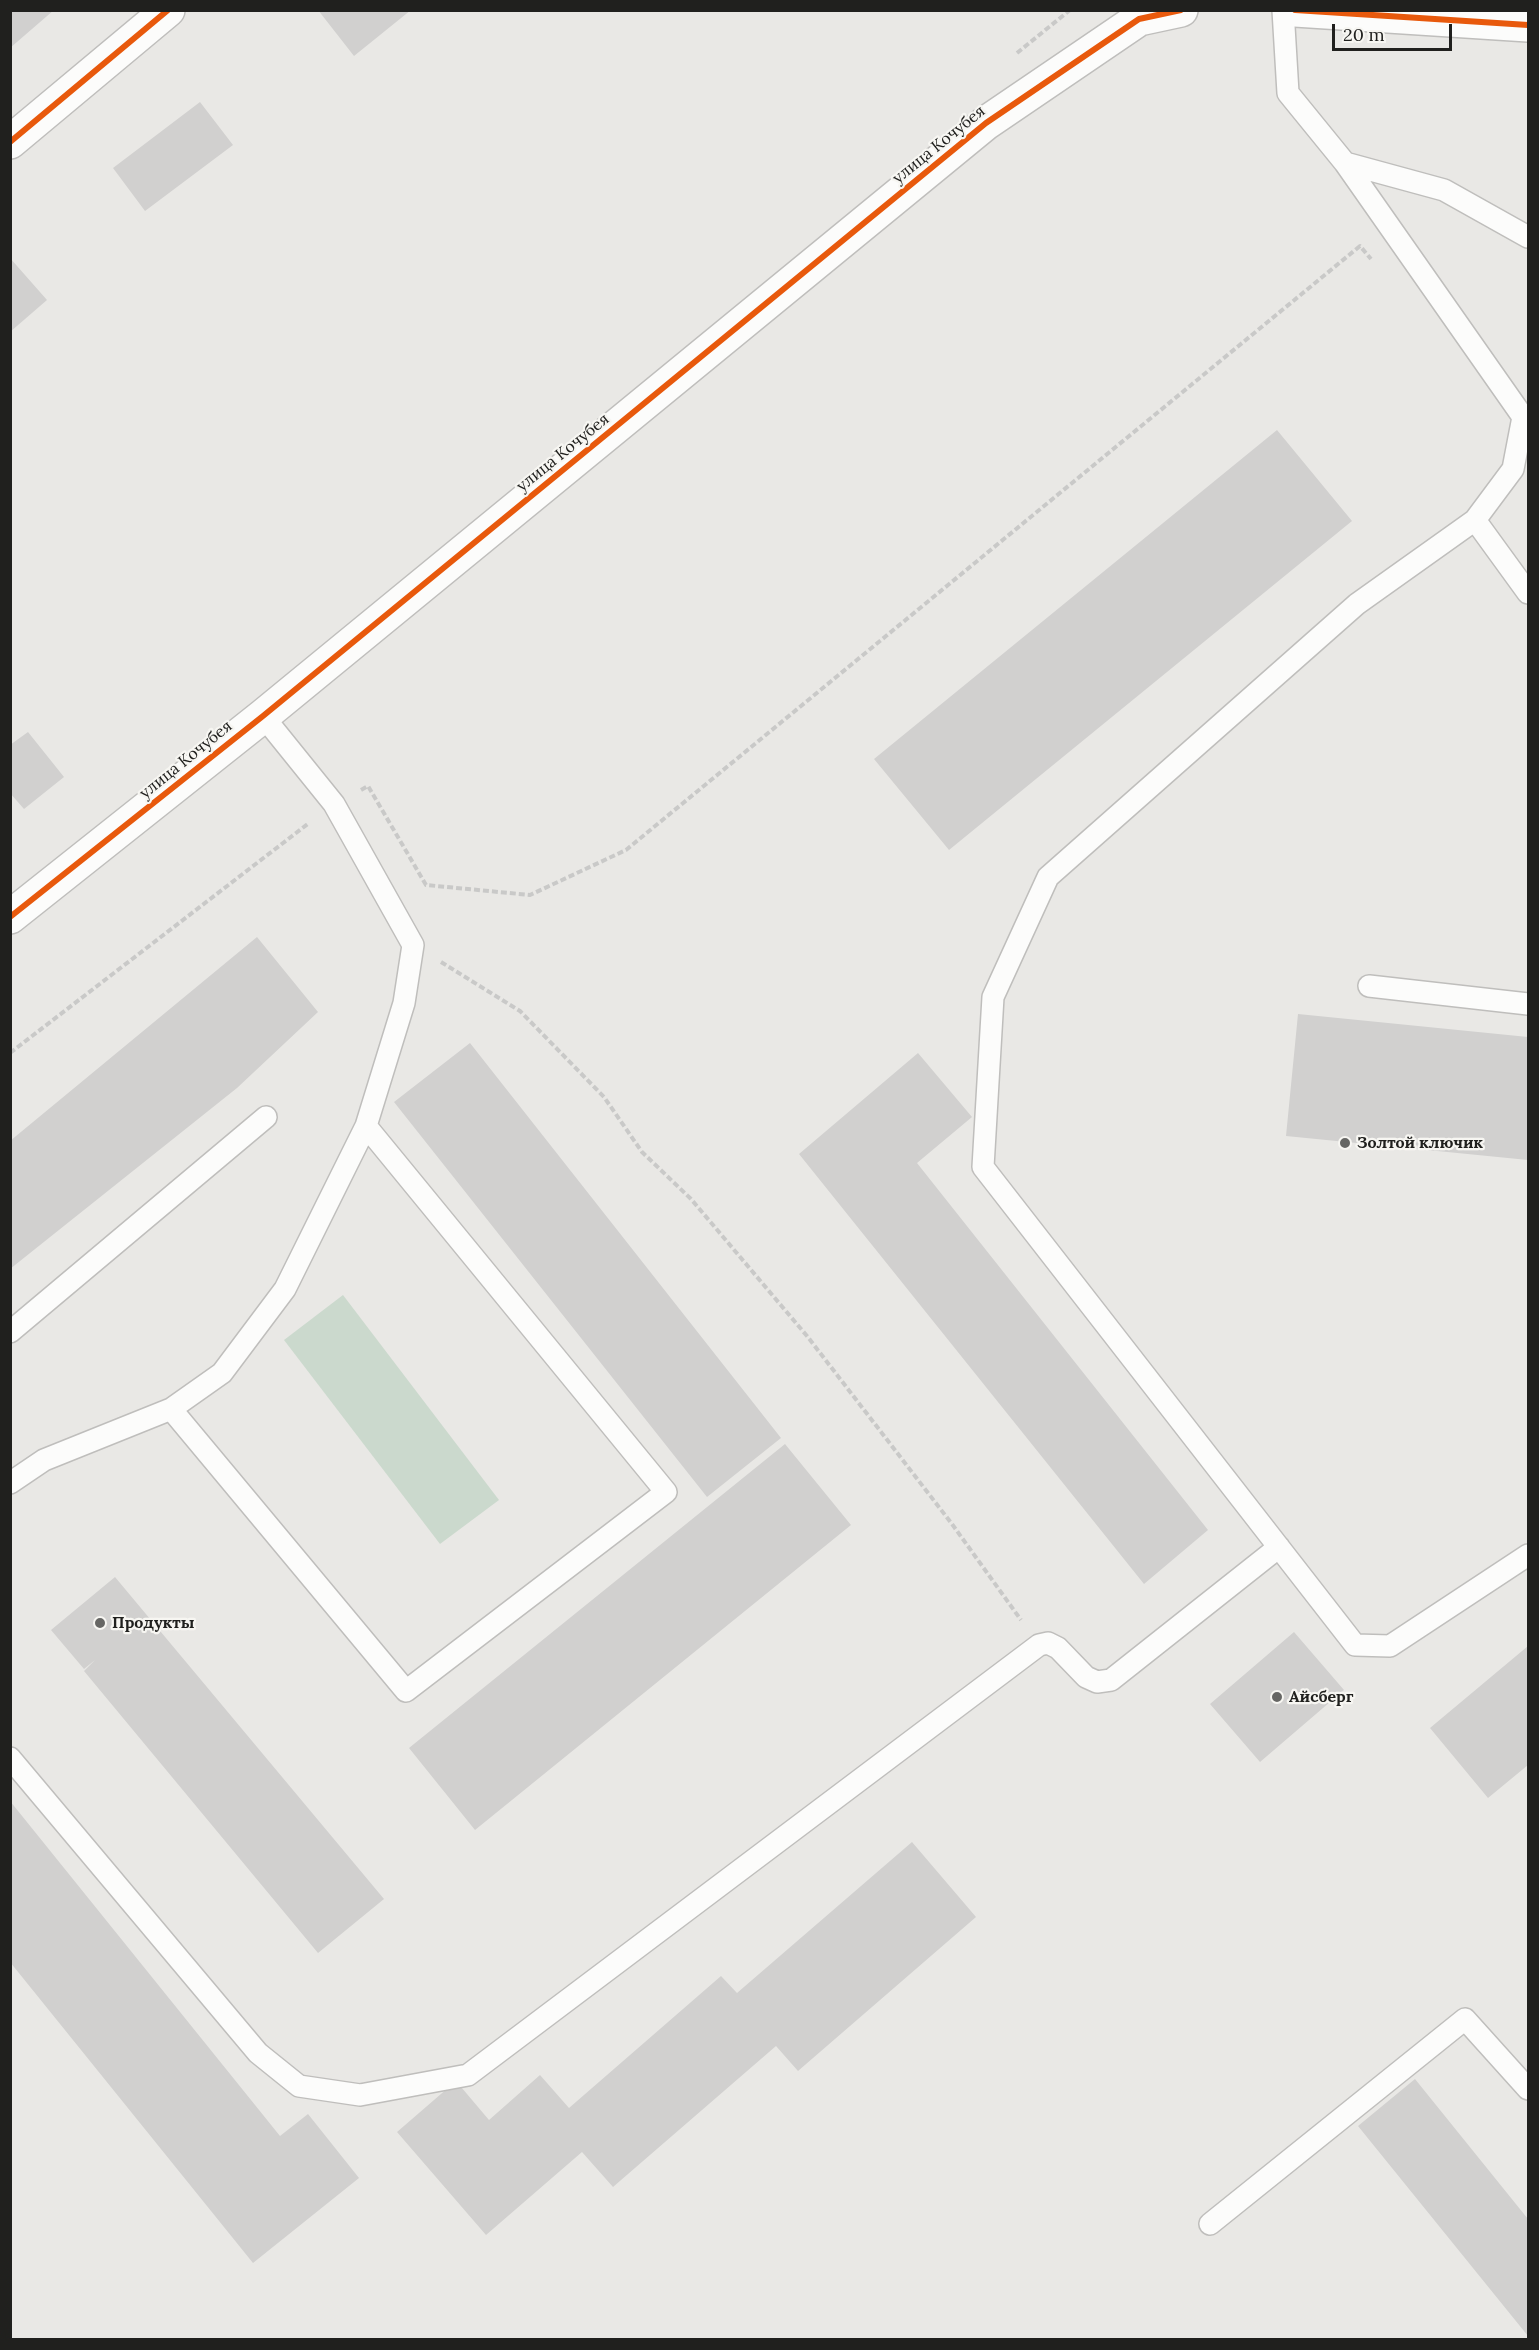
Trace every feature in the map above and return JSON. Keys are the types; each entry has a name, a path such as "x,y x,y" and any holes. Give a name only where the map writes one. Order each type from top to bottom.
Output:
{"street":[{"path":"10,142 168,10"},
{"path":"1136,15 1181,10"},
{"path":"1295,10 1528,25"},
{"name":"улица Кочубея","path":"10,917 263,716 986,123 1136,15"}],"lane":[{"path":"1283,10 1288,93 1345,163 1523,417 1513,469 1475,520 1357,604 1048,877 993,997 983,1167 1355,1645 1390,1646 1528,1556"},
{"path":"1345,163 1444,190 1528,237"},
{"path":"1475,520 1528,593"},
{"path":"10,1483 44,1460 171,1409 222,1373 285,1289 366,1126 404,1003 413,945 334,804 263,716"},
{"path":"1369,986 1528,1004"},
{"path":"10,1332 267,1117"},
{"path":"171,1409 406,1691 666,1492 366,1126"},
{"path":"10,1758 258,2053 299,2086 360,2095 468,2074 1039,1645 1048,1643 1058,1648 1086,1677 1097,1682 1111,1680 1280,1547"},
{"path":"1210,2224 1465,2019 1528,2089"}],"path":[{"path":"10,1053 334,804 368,786 426,885 530,895 626,850 1360,246 1375,264"},
{"path":"413,945 520,1011 604,1097 642,1152 691,1199 807,1336 952,1524 1039,1645"}],"green space":[{"path":"343,1295 499,1500 440,1544 284,1340"}],"building":[{"path":"10,10 54,10 10,48"},
{"path":"318,10 411,10 354,56"},
{"path":"200,102 233,145 145,211 113,168"},
{"path":"10,258 47,300 10,332"},
{"path":"1277,430 1352,521 949,850 874,759"},
{"path":"28,732 64,777 24,809 10,793 10,745"},
{"path":"257,937 318,1012 237,1088 10,1269 10,1141"},
{"path":"1298,1014 1528,1037 1528,1160 1286,1136"},
{"path":"470,1043 781,1438 707,1497 394,1102"},
{"path":"918,1053 972,1117 917,1163 1208,1530 1144,1584 799,1154"},
{"path":"785,1444 851,1525 475,1830 409,1748"},
{"path":"115,1577 384,1899 318,1953 84,1671 95,1660 84,1669 51,1630"},
{"name":"Айсберг","path":"1294,1632 1344,1690 1260,1762 1210,1704"},
{"path":"1528,1646 1528,1765 1488,1798 1430,1728"},
{"path":"10,1801 280,2136 308,2114 359,2178 253,2263 10,1962"},
{"path":"912,1842 976,1917 798,2071 776,2046 613,2187 582,2152 486,2235 397,2132 456,2081 489,2120 540,2075 569,2108 721,1976 737,1993"},
{"path":"1415,2079 1528,2219 1528,2336 1358,2126"}],"cycle path":[{"path":"10,142 168,10"},
{"path":"10,917 263,716 986,123 1139,19 1181,10"},
{"path":"1295,10 1528,25"}],"place":[{"name":"Золтой ключик","path":"1345,1143"},
{"name":"Продукты","path":"100,1623"},
{"name":"Айсберг","path":"1277,1697"}]}
